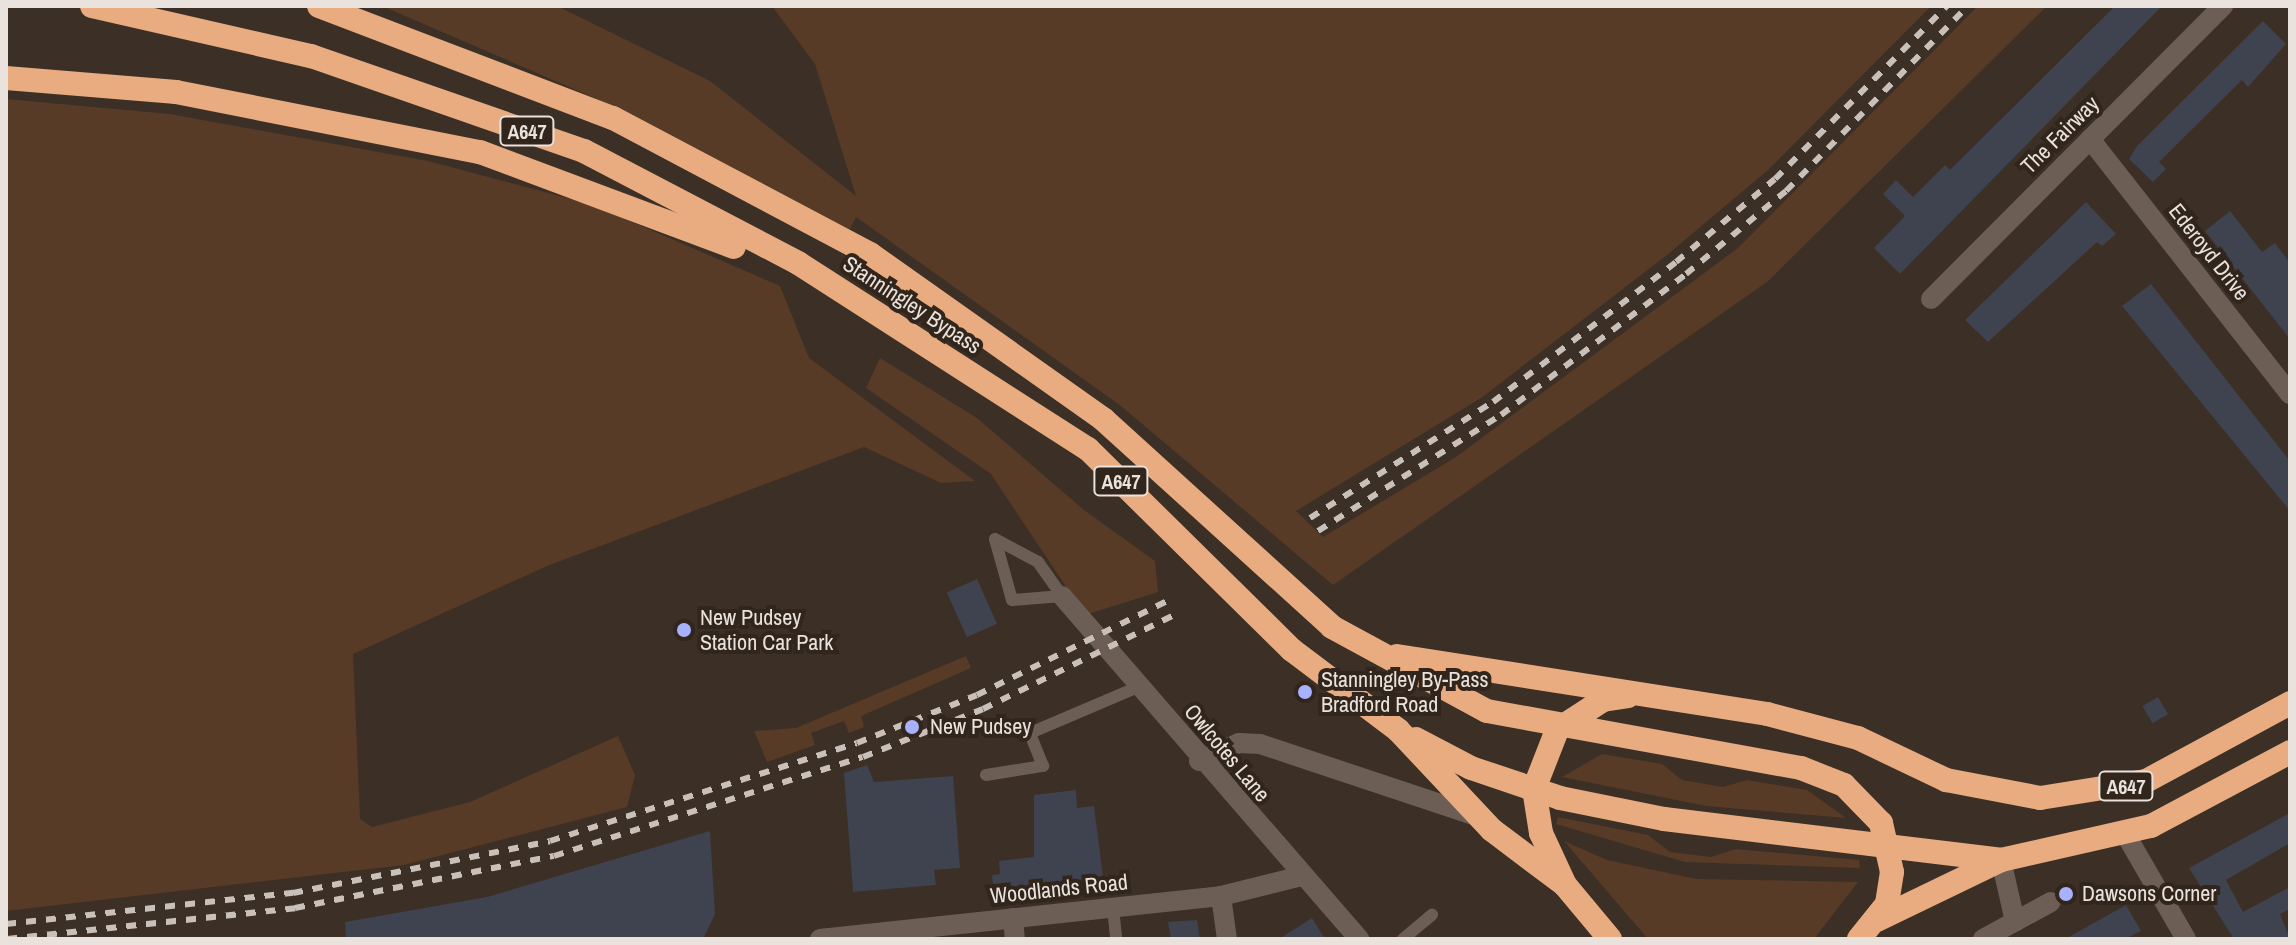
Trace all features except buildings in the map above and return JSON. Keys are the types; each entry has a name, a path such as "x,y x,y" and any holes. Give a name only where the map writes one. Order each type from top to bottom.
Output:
{"highway":[{"name":"Stanningley Bypass","path":"92,6 311,56 584,151 798,263 1088,449 1292,650 1398,730 1480,817 1565,885"},
{"name":"Stanningley Bypass","path":"319,6 613,118 870,254 1103,419 1280,585 1380,654 1487,711 1825,776 1865,801 1888,843"},
{"path":"6,78 176,92 480,152 705,233 925,344"},
{"name":"A647","path":"1380,654 1819,725 1946,780 2040,798 2093,793 2146,781 2290,703"},
{"path":"1610,939 1565,885 1541,833 1534,789 1543,753 1563,725 1603,700 1641,694"},
{"name":"A647","path":"1398,730 1471,768 1534,789 1664,819 1888,843 2001,860 2126,835 2290,752"},
{"path":"1859,939 1877,920 1890,889 1888,843"},
{"path":"1877,920 2001,860"}],"street":[{"name":"The Fairway","path":"1931,299 2223,6"},
{"name":"Ederoyd Drive","path":"2090,139 2290,394"},
{"name":"Owlcotes Lane","path":"1062,596 1199,761 1353,937"},
{"path":"1199,761 1239,743 1260,744 1480,817"},
{"path":"2126,835 2186,939"},
{"path":"2001,860 2015,921"},
{"name":"Woodlands Road","path":"820,939 926,933 1013,918 1221,896 1302,876"},
{"path":"1221,896 1227,939"},
{"path":"1983,939 2051,902"},
{"path":"1013,918 1015,939"}],"lane":[{"path":"995,539 1038,562 1062,596 1012,600 995,539"},
{"path":"986,775 1043,766 1030,733 1134,679"},
{"path":"1113,908 1116,939"},
{"path":"1403,939 1432,915"}],"shaded area":[{"path":"382,6 557,6 710,81 856,196 815,64 772,6 1931,6 1768,170 1667,255 1481,398 1296,511 1323,537 1456,457 1738,248 1978,6 2047,6 1767,282 1333,585 1121,406 856,217 849,231 597,99"},
{"path":"6,99 170,114 428,161 593,205 780,286 809,358 975,481 941,483 864,447 547,566 353,654 360,819 372,827 470,802 618,736 635,775 627,807 404,865 6,911"},
{"path":"880,358 977,418 1084,510 1155,561 1158,592 1085,615 991,474 866,388"},
{"path":"966,656 971,668 861,716 864,727 849,733 844,721 811,733 815,745 767,762 754,731 796,728"},
{"path":"1602,754 1662,764 1682,780 1723,787 1747,780 1807,790 1846,818 1706,806 1562,777"},
{"path":"1558,817 1648,835 1670,852 1711,857 1736,849 1859,860 1860,868 1685,862 1556,824"},
{"path":"1564,841 1607,860 1696,879 1858,882 1814,939 1648,939"}],"railway":[{"path":"1310,518 1493,402 1676,262 1775,179 1947,6"},
{"path":"1318,531 1501,415 1686,274 1786,191 1968,6"},
{"path":"6,924 293,893 550,841 857,743 977,695 1171,599"},
{"path":"7,939 295,908 554,856 863,757 983,709 1178,613"}],"place":[{"name":"New Pudsey Station Car Park","path":"684,630"},
{"name":"Stanningley By-Pass Bradford Road","path":"1305,692"},
{"name":"New Pudsey","path":"912,727"},
{"name":"Dawsons Corner","path":"2066,894"}]}
